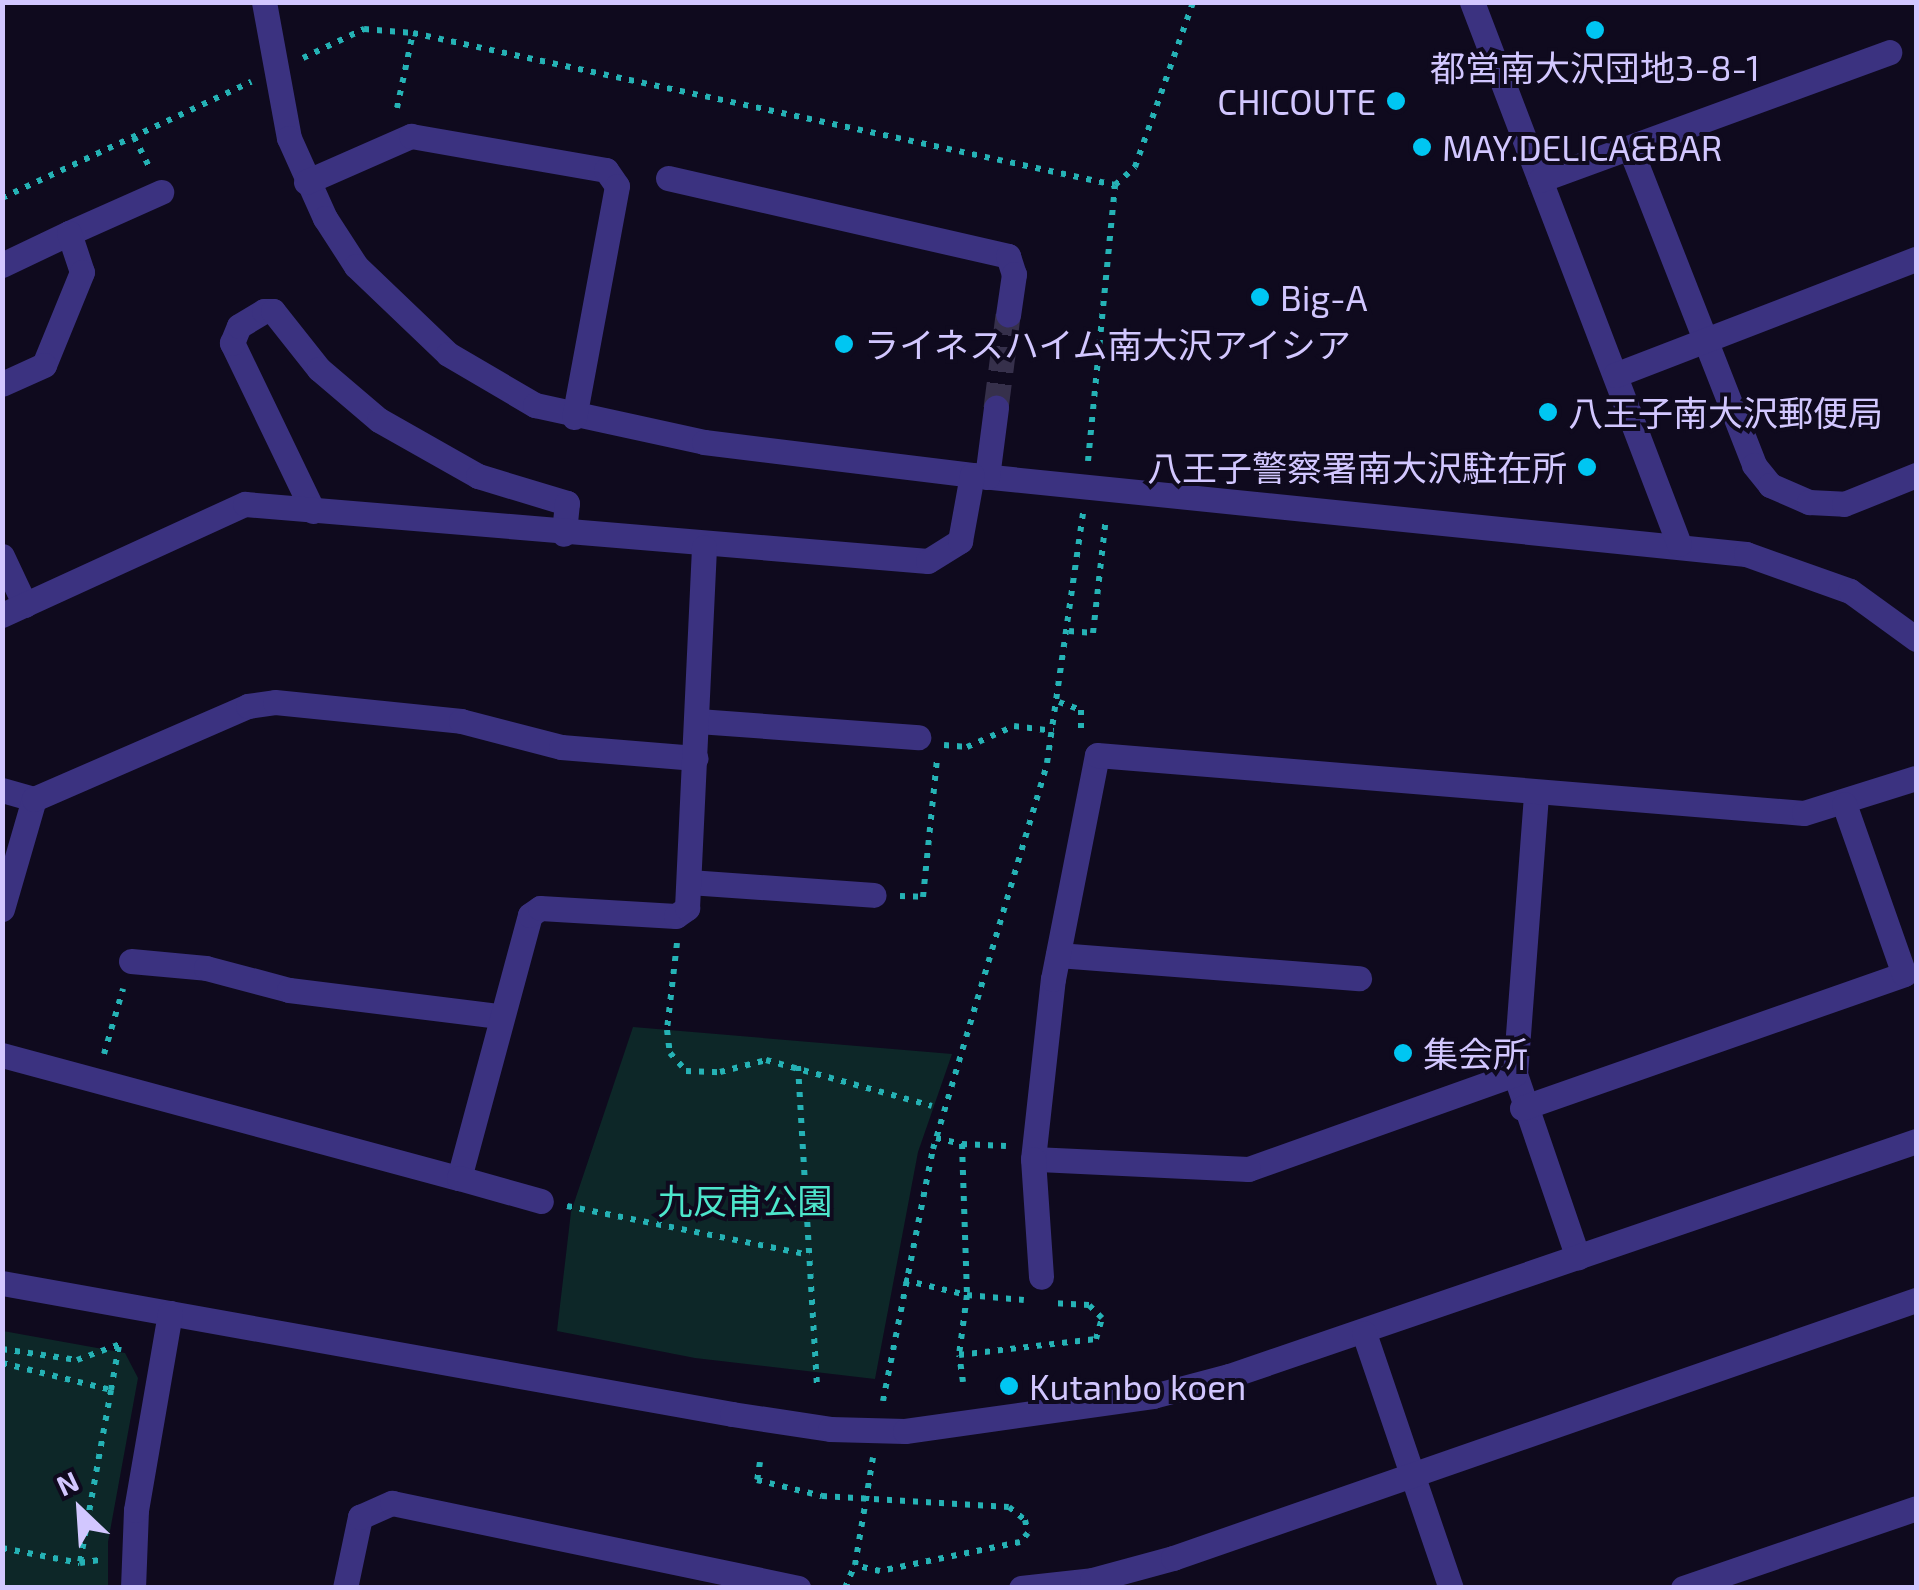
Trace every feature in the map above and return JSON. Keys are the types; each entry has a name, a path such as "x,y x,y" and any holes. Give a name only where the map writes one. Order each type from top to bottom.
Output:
{"street":[{"path":"264,2 279,97 306,182 356,266 399,312 473,373 574,417 704,442 979,476 1679,544 1813,573 1864,600 1916,639"},
{"path":"1472,2 1679,544"},
{"path":"1540,180 1890,52"},
{"path":"306,182 411,136 606,170 616,186 574,417"},
{"path":"1630,148 1754,466 1770,486 1810,502 1844,504 1916,475"},
{"path":"668,178 1008,256 1014,274 1008,315"},
{"path":"2,265 160,192"},
{"path":"2,384 44,364 82,272 70,233"},
{"path":"1615,375 1916,259"},
{"path":"313,511 232,342 239,326 264,310 273,311 319,369 379,420 478,476 568,503 564,534"},
{"path":"2,556 14,610 246,504 704,546 928,561 960,541 996,408"},
{"path":"460,1178 500,1016 530,915 540,908 681,912 689,882 704,546"},
{"path":"2,790 34,800 248,706 275,702 461,721 562,747 696,758"},
{"path":"698,721 928,741"},
{"path":"1041,1277 1034,1154 1058,955 1097,756 1536,795 1804,813 1844,804 1916,778"},
{"path":"1536,795 1515,1074 1522,1108 1578,1258"},
{"path":"2,908 34,800"},
{"path":"1522,1108 1904,974 1844,804"},
{"path":"689,882 874,895"},
{"path":"1058,955 1360,978"},
{"path":"131,961 206,968 289,990 500,1016"},
{"path":"2,1055 541,1201"},
{"path":"1034,1154 1248,1169 1515,1074"},
{"path":"2,1283 732,1414 830,1429 905,1431 1153,1396 1364,1333 1916,1141"},
{"path":"1021,1588 1092,1580 1157,1562 1916,1300"},
{"path":"132,1588 170,1313"},
{"path":"1364,1333 1451,1588"},
{"path":"345,1588 360,1517 392,1503 798,1588"},
{"path":"1683,1588 1916,1508"}],"path":[{"path":"1099,362 1114,185 1134,168 1193,2"},
{"path":"364,29 413,33 1114,185"},
{"path":"384,113 400,107 413,33"},
{"path":"2,198 148,130"},
{"path":"1069,631 1093,633 1106,518"},
{"path":"901,1295 936,1138 1054,730 1071,618"},
{"path":"874,895 923,898 928,741 966,748 1014,726 1054,730"},
{"path":"681,912 667,1030 678,1064 693,1075 766,1060 932,1106"},
{"path":"97,1080 131,961"},
{"path":"798,1066 818,1386"},
{"path":"936,1138 1034,1154"},
{"path":"962,1144 967,1296 959,1355 963,1382"},
{"path":"573,1207 810,1255"},
{"path":"904,1280 967,1296 1089,1305 1102,1318 1096,1339 959,1355"},
{"path":"2,1349 77,1360 120,1344 80,1563"},
{"path":"2,1363 112,1390"},
{"path":"760,1462 757,1480 822,1496 1009,1507 1025,1520 1028,1534 1020,1542 880,1570 856,1565 845,1588"},
{"path":"2,1548 80,1563 134,1553"}],"green space":[{"name":"九反甫公園","path":"633,1027 952,1054 918,1152 875,1379 695,1358 557,1331 571,1212"},
{"path":"3,1331 125,1353 138,1378 108,1542 108,1587 3,1587"}],"tunnel":[{"path":"996,408 1008,315"}],"place":[{"name":"都営南大沢団地3-8-1","path":"1595,30"},
{"name":"CHICOUTE","path":"1396,101"},
{"name":"MAY.DELICA&BAR","path":"1422,147"},
{"name":"Big-A","path":"1260,297"},
{"name":"ライネスハイム南大沢アイシア","path":"844,344"},
{"name":"八王子南大沢郵便局","path":"1548,412"},
{"name":"八王子警察署南大沢駐在所","path":"1587,467"},
{"name":"集会所","path":"1403,1053"},
{"name":"Kutanbo koen","path":"1009,1386"}]}
